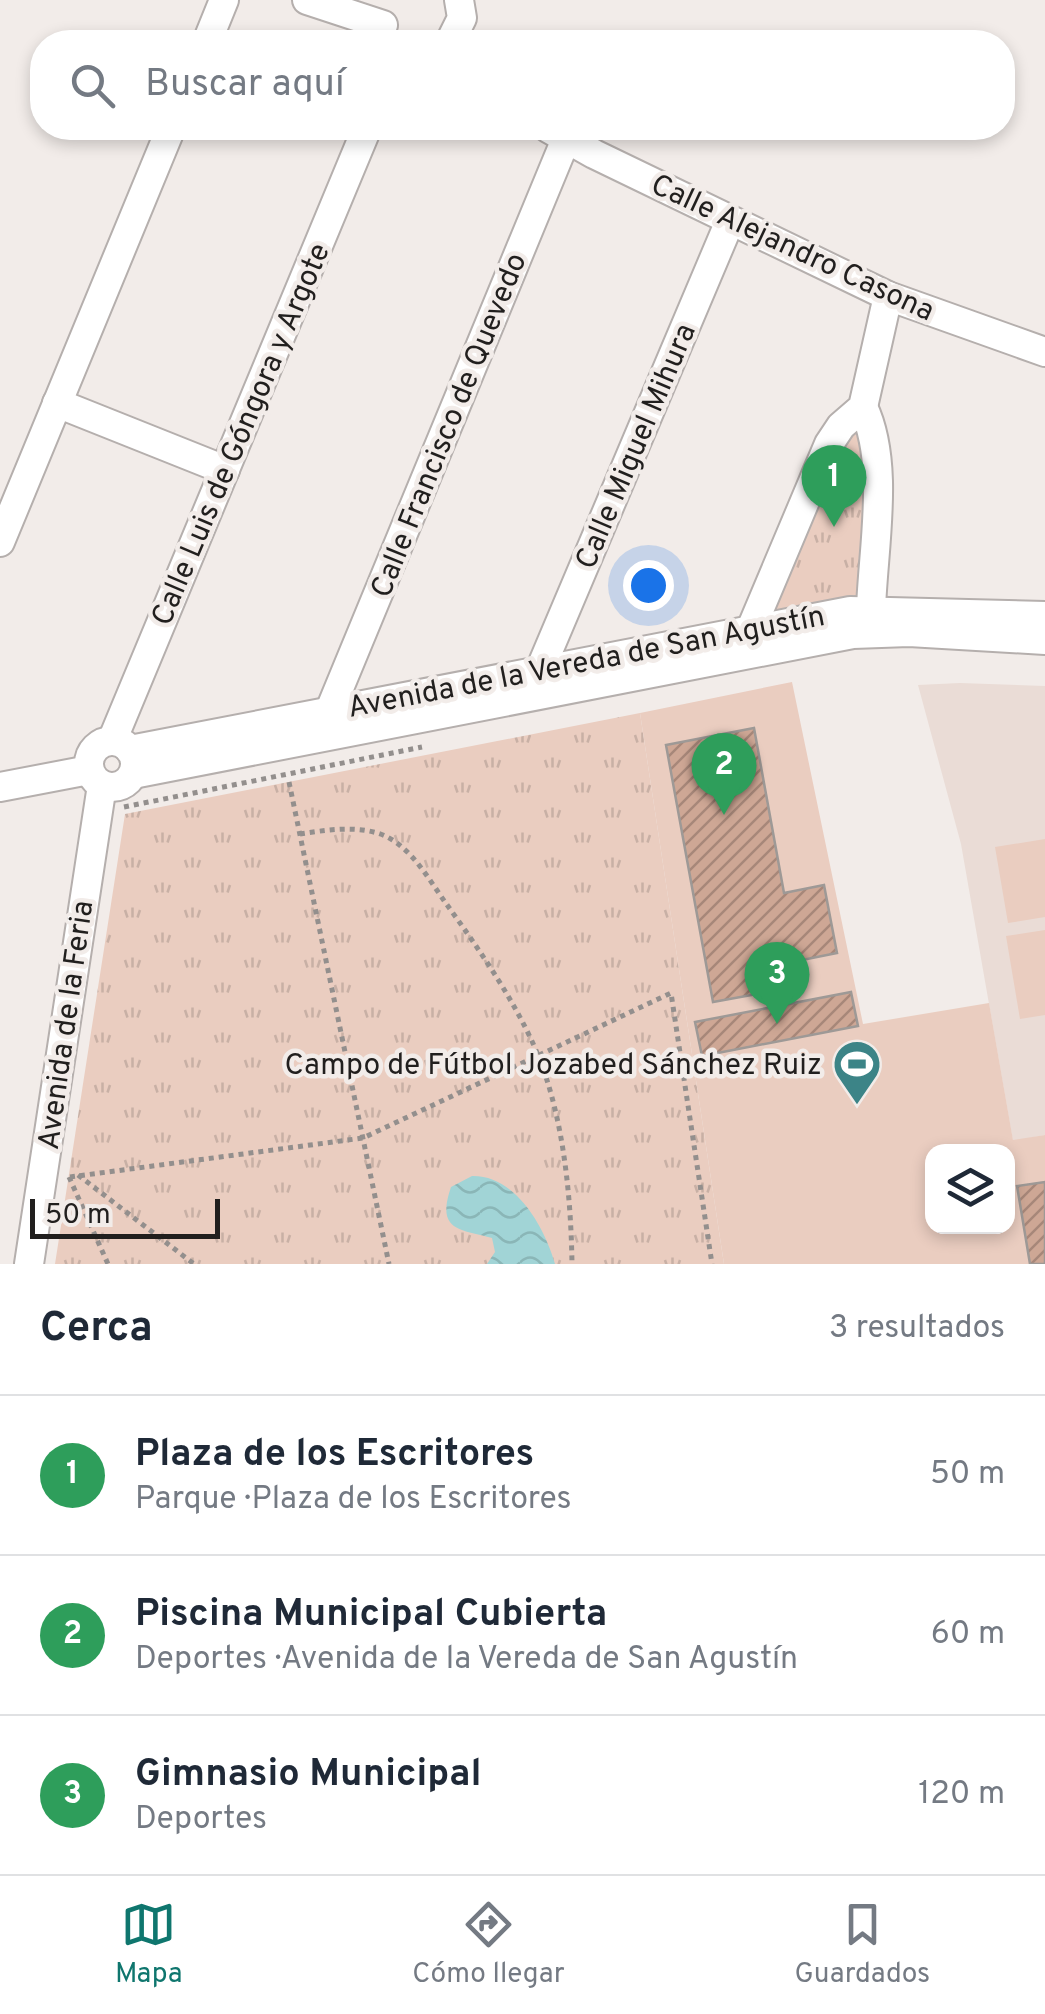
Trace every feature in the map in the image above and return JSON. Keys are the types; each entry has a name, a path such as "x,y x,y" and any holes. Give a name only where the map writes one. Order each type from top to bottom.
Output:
{"street":[{"path":"212,30 224,0"},
{"path":"307,0 354,4 386,28"},
{"path":"0,542 167,140"},
{"name":"Calle Luis de Góngora y Argote","path":"95,778 93,750 98,745 125,755 225,470 361,140"},
{"name":"Calle Francisco de Quevedo","path":"330,710 553,140"},
{"name":"Calle Alejandro Casona","path":"570,140 888,296 1045,352"},
{"name":"Calle Miguel Mihura","path":"540,670 730,221"},
{"path":"751,629 829,444 841,426 863,407 888,296"},
{"path":"57,403 225,470"},
{"path":"863,407 874,431 878,463 871,609"},
{"name":"Avenida de la Vereda de San Agustín","path":"125,755 330,710 871,609 1045,616"},
{"name":"Avenida de la Vereda de San Agustín","path":"125,755 837,636 909,632 1045,640"},
{"path":"0,787 95,778 116,787 125,755"},
{"name":"Avenida de la Feria","path":"29,1264 55,1179 95,778"}],"path":[{"path":"289,782 389,1264"},
{"path":"300,834 356,830 387,837 402,846 466,930 523,1024 545,1074 571,1208 572,1264"},
{"path":"108,1264 55,1179 362,1138 672,993 712,1264"},
{"path":"78,1175 194,1264"}],"shaded area":[{"path":"918,685 1045,686 1045,1135 1013,1141 961,844"}],"green space":[{"path":"852,433 861,434 868,451 860,604 767,615 837,447"},
{"path":"792,682 863,1024 989,1003 1013,1140 1045,1135 1045,1264 724,1264 640,713"},
{"path":"640,713 724,1264 55,1264 125,814"},
{"path":"1045,839 1045,917 1008,923 995,847"},
{"path":"1045,930 1045,1015 1020,1019 1006,936"}],"water":[{"path":"472,1176 488,1178 515,1194 536,1220 555,1264 487,1264 495,1252 492,1238 461,1230 446,1212 451,1187"}],"building":[{"path":"754,728 784,893 824,885 837,953 797,961 801,986 713,1002 666,745"},
{"path":"851,992 858,1026 702,1056 695,1022"},
{"path":"1045,1182 1045,1264 1030,1264 1017,1186"}],"place":[{"name":"Plaza de los Escritores","path":"834,527"},
{"name":"Piscina Municipal Cubierta","path":"724,815"},
{"name":"Gimnasio Municipal","path":"777,1024"},
{"name":"Campo de Fútbol Jozabed Sánchez Ruiz","path":"857,1106"}]}
